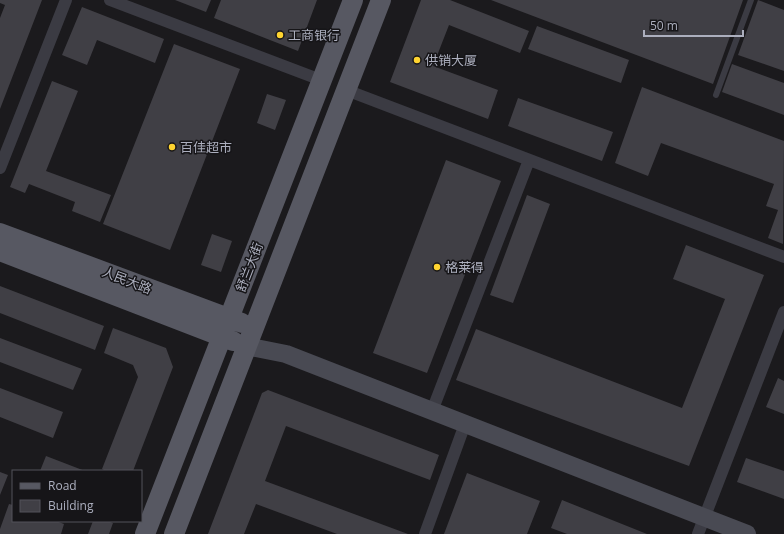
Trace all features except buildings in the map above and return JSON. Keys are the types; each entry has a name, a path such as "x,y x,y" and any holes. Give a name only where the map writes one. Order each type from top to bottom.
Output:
{"main road":[{"name":"舒兰大街","path":"145,534 353,0"},
{"name":"舒兰大街","path":"174,534 382,0"},
{"name":"人民大路","path":"0,233 255,328"},
{"name":"人民大路","path":"0,251 246,346"},
{"path":"255,328 286,354"},
{"path":"246,346 286,354 747,534"}],"street":[{"path":"0,168 66,0"},
{"path":"110,0 322,80"},
{"path":"346,90 784,257"},
{"path":"432,411 529,160"},
{"path":"698,534 784,312"},
{"path":"425,534 465,424"}],"lane":[{"path":"716,95 751,0"}],"place":[{"name":"工商银行","path":"280,35"},
{"name":"供销大厦","path":"417,60"},
{"name":"百佳超市","path":"172,147"},
{"name":"格莱得","path":"437,267"}]}
